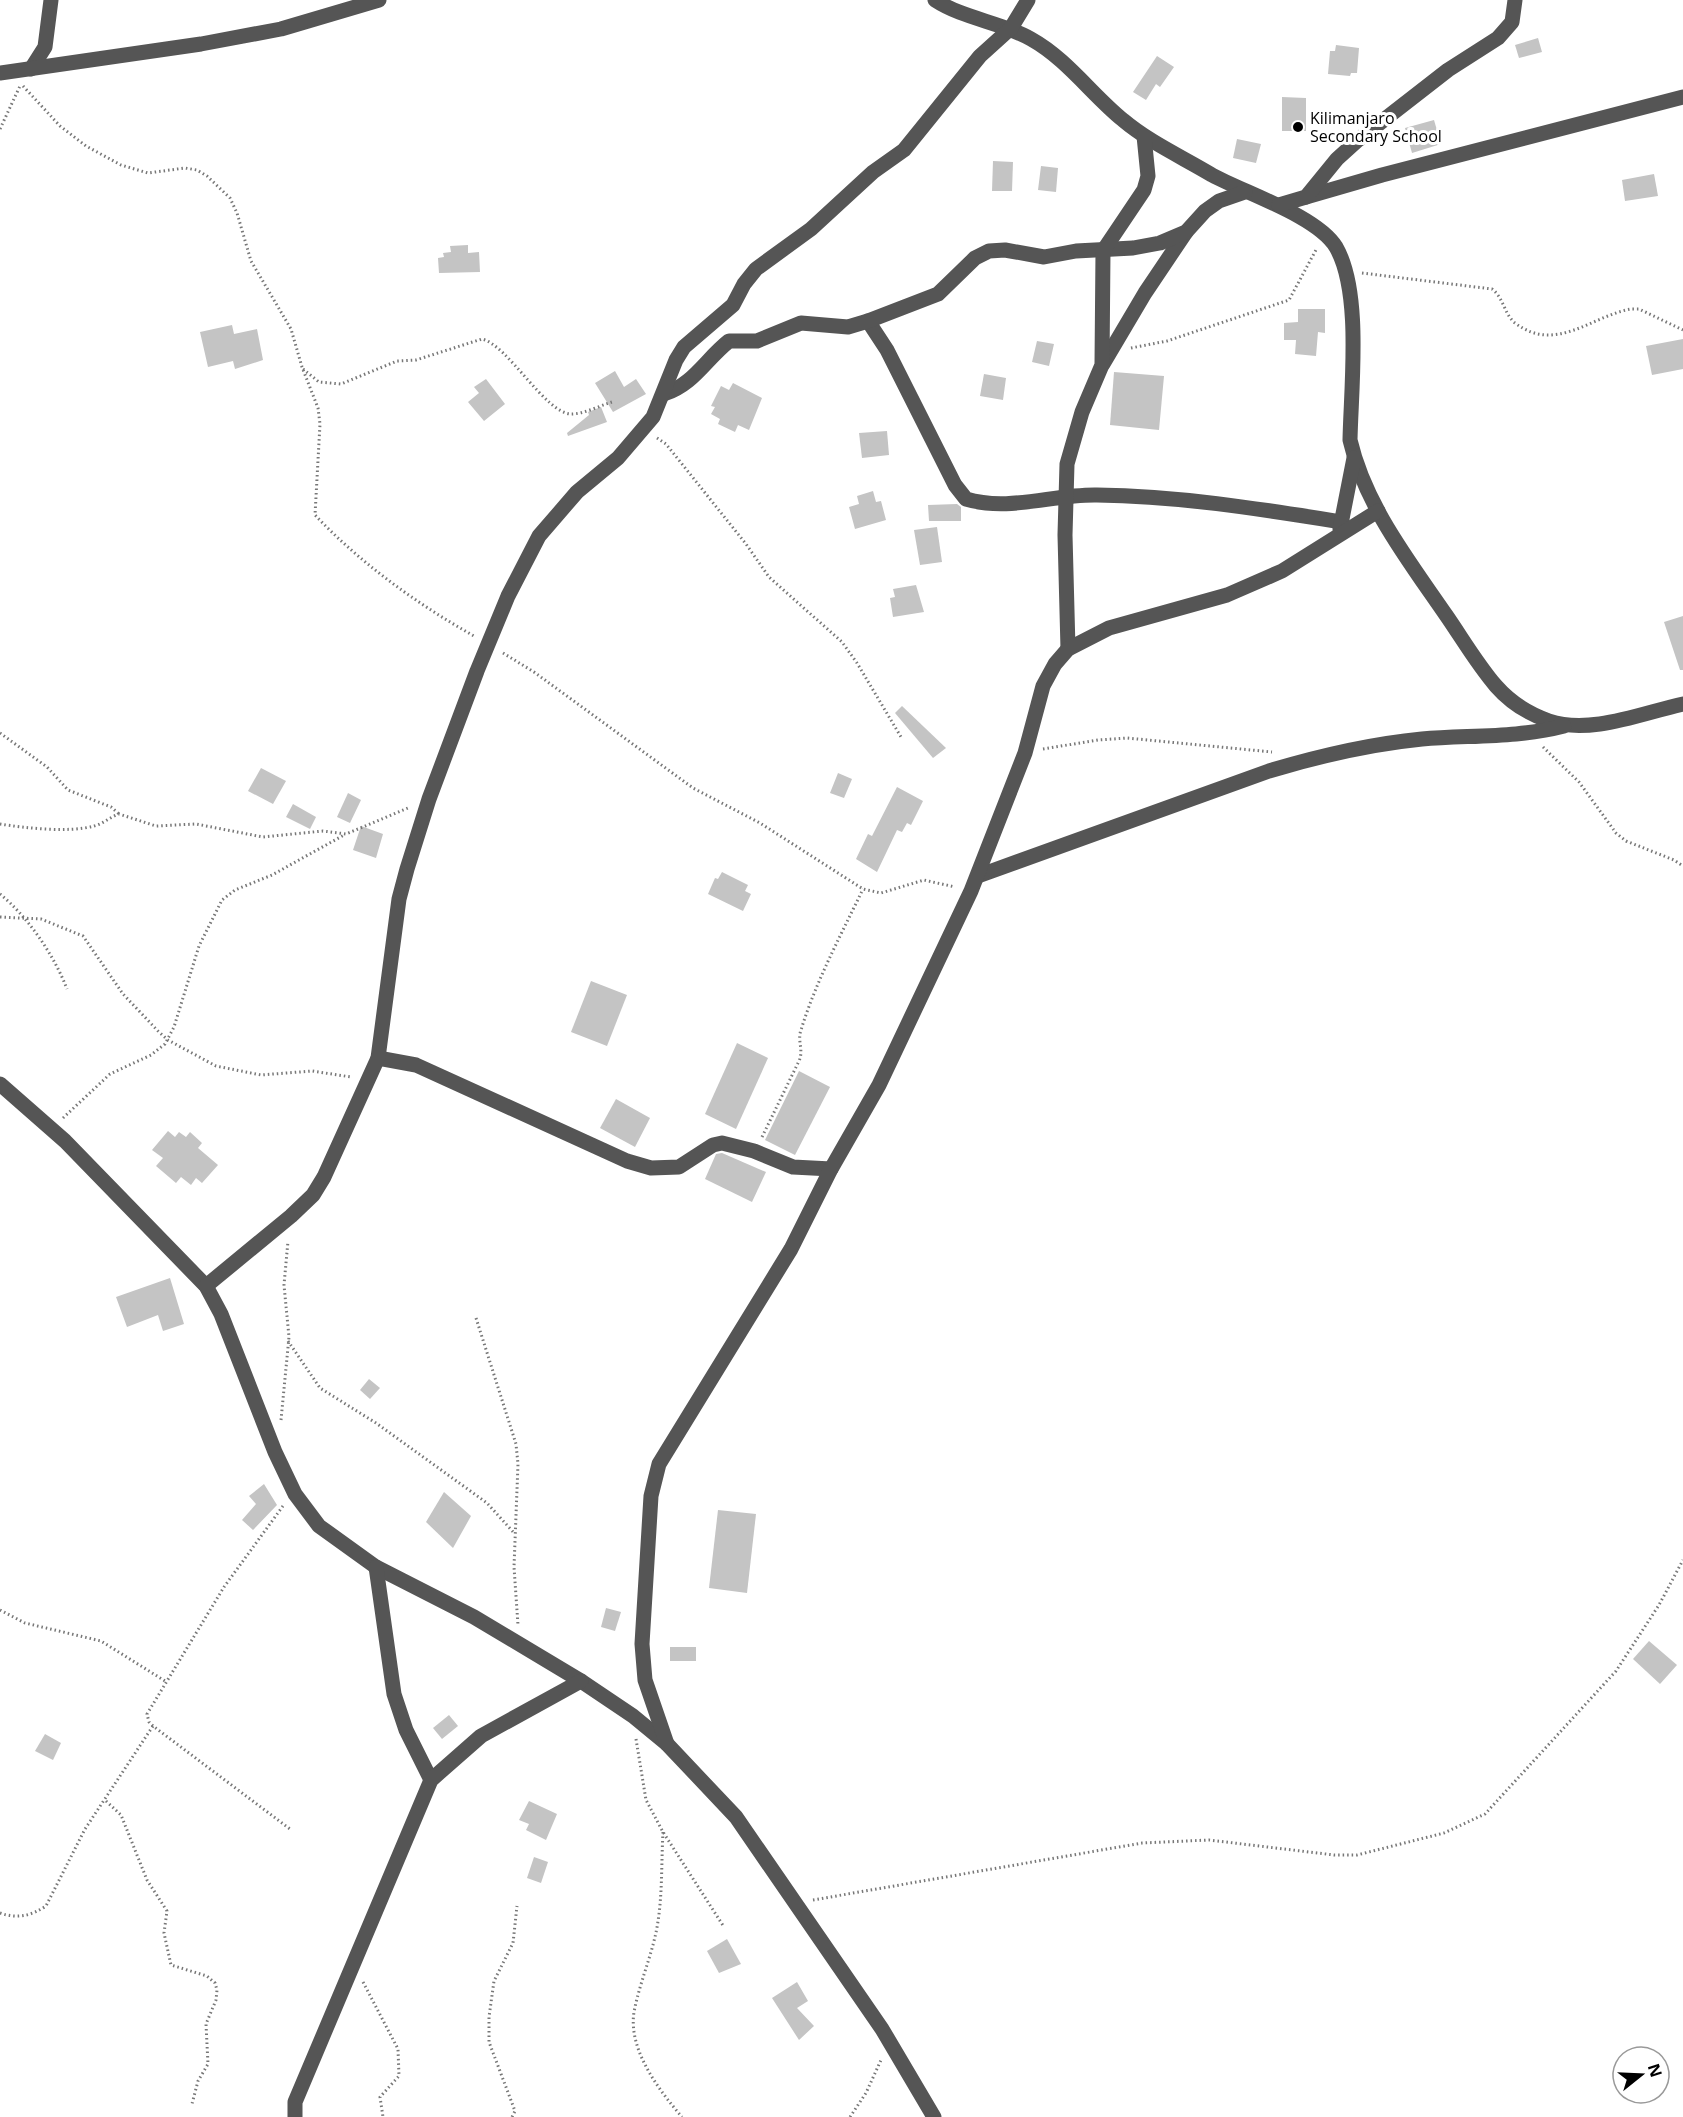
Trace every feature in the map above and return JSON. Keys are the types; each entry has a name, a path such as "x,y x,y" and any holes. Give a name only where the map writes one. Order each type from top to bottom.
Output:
{"street":[{"path":"31,69 45,47 51,0"},
{"path":"11,76 31,69 201,44 281,29 379,0"},
{"path":"935,0 956,11 1011,28 1050,52 1121,119 1144,136 1245,192 1280,205 1324,234 1341,258 1347,272 1352,297 1350,440 1354,458 1378,511 1401,550 1497,687 1530,714 1566,725"},
{"path":"206,1286 313,1195 324,1177 370,1077 378,1058 399,899 429,799 508,596 543,530 576,492 618,458 643,430 660,406 676,360 684,347 733,305 750,275 811,229 873,172 904,150 980,56 1011,28 1028,0"},
{"path":"1306,197 1337,159 1358,140 1448,70 1507,30 1512,22 1515,0"},
{"path":"1280,205 1382,175 1683,97"},
{"path":"1102,365 1103,251 1107,241 1144,190 1148,176 1144,136"},
{"path":"1068,649 1066,496 1072,442 1102,365 1112,352 1145,293 1186,232 1205,211 1219,201 1245,192"},
{"path":"664,394 680,389 692,380 729,341 757,341 801,323 848,327 868,321 938,294 975,258 989,251 1005,250 1044,257 1076,251 1103,251 1148,246 1186,232"},
{"path":"868,321 887,350 955,485 966,499 1008,505 1066,496 1201,500 1342,522"},
{"path":"1339,537 1354,458"},
{"path":"667,1744 645,1680 642,1644 654,1480 659,1464 791,1249 831,1169 879,1085 978,876 1025,753 1043,686 1055,664 1068,649 1091,635 1115,625 1209,600 1282,571 1378,511"},
{"path":"978,876 1269,771 1316,757 1421,740 1528,734 1566,725 1601,723 1683,704"},
{"path":"378,1058 416,1065 627,1161 651,1168 679,1167 713,1145 722,1143 754,1151 793,1167 831,1169"},
{"path":"0,1084 53,1130 206,1286 221,1314 291,1485 319,1526 376,1567 474,1617 581,1682 633,1716 667,1744 736,1817 793,1904 890,2042 933,2117"},
{"path":"376,1567 394,1694 406,1730 431,1780"},
{"path":"295,2117 295,2102 431,1780 481,1736 581,1682"}],"path":[{"path":"0,129 11,76"},
{"path":"11,76 60,126 104,155 134,170 148,173 185,168 197,170 207,176 230,198 237,213 251,261 291,329 302,367 318,408 320,424 315,515 351,551 415,601 534,672 693,788 760,823 863,889 880,893 924,880 971,891"},
{"path":"1112,352 1167,341 1289,300 1324,234"},
{"path":"1341,258 1364,274 1492,289 1502,298 1513,321 1552,336 1567,333 1631,309 1639,309 1683,330"},
{"path":"302,367 319,382 341,384 397,361 416,360 482,339 496,346 512,365 562,412 575,413 612,402"},
{"path":"643,430 666,444 746,544 769,577 842,642 901,737"},
{"path":"0,733 47,767 68,790 111,807 119,814 156,826 196,824 263,837 323,831 346,834"},
{"path":"1528,734 1579,782 1616,833 1626,841 1674,860 1683,866"},
{"path":"1025,753 1098,740 1127,738 1281,753"},
{"path":"53,1130 71,1109 104,1079 162,1049 168,1040 199,946 222,900 235,891 280,871 346,834 429,799"},
{"path":"0,824 23,828 81,829 103,823 119,814"},
{"path":"754,1151 800,1061 802,1052 799,1038 808,1007 863,889"},
{"path":"0,894 24,916 56,962 67,989"},
{"path":"0,917 24,916 46,920 83,936 96,951 123,994 168,1040 226,1070 261,1075 312,1071 359,1078 370,1077"},
{"path":"280,1425 288,1341 284,1286 291,1216"},
{"path":"476,1318 516,1444 518,1464 514,1567 519,1644"},
{"path":"288,1341 320,1388 376,1423 487,1503 516,1536"},
{"path":"290,1828 153,1726 147,1714 224,1587 284,1505 291,1485"},
{"path":"793,1904 1142,1843 1209,1840 1334,1855 1357,1855 1465,1826 1485,1814 1616,1671 1659,1605 1683,1560"},
{"path":"0,1610 25,1623 101,1641 165,1682"},
{"path":"633,1716 643,1789 663,1832 724,1927"},
{"path":"0,1913 15,1918 46,1906 85,1829 106,1801 153,1726"},
{"path":"106,1801 121,1815 147,1880 167,1911 164,1933 171,1965 207,1976 215,1983 217,1990 216,2000 206,2024 208,2064 198,2081 192,2104"},
{"path":"663,1832 657,1928 636,2003 634,2025 636,2037 654,2085 682,2117"},
{"path":"512,2117 515,2111 489,2042 489,2017 494,1981 513,1943 517,1906"},
{"path":"354,1961 398,2049 399,2076 380,2097 383,2117"},
{"path":"850,2117 866,2093 890,2042"}],"building":[{"path":"1538,38 1542,52 1519,58 1515,45"},
{"path":"1336,45 1359,48 1357,73 1351,73 1350,76 1328,74 1330,51 1335,51"},
{"path":"1157,56 1174,67 1160,87 1156,84 1146,100 1133,92"},
{"path":"1282,97 1306,98 1306,131 1282,131"},
{"path":"1434,120 1441,144 1412,153 1405,128"},
{"path":"1237,139 1261,144 1256,163 1233,158"},
{"path":"993,161 1013,162 1012,191 992,191"},
{"path":"1041,166 1058,168 1056,192 1038,190"},
{"path":"1654,174 1658,196 1625,201 1622,180"},
{"path":"468,245 468,253 479,252 480,272 439,273 438,258 444,257 443,253 451,252 450,246"},
{"path":"1298,309 1325,309 1325,333 1318,332 1316,356 1295,354 1296,340 1284,340 1284,323 1298,322"},
{"path":"232,325 234,334 257,329 263,360 235,369 233,361 208,367 200,332"},
{"path":"1683,339 1683,369 1652,375 1646,346"},
{"path":"1037,341 1054,344 1049,366 1032,362"},
{"path":"615,371 624,387 636,379 646,394 613,412 595,383"},
{"path":"1114,372 1164,376 1159,430 1110,425"},
{"path":"984,374 1006,378 1003,400 980,396"},
{"path":"486,379 505,404 484,421 468,402 479,393 474,387"},
{"path":"733,383 762,398 749,430 738,425 735,432 718,424 720,419 711,414 715,407 711,406 721,386 729,390"},
{"path":"601,407 607,422 568,436 567,433 589,415 588,412"},
{"path":"887,431 889,455 862,458 859,433"},
{"path":"873,491 876,502 881,501 886,520 855,529 849,507 859,504 857,496"},
{"path":"957,504 961,507 961,521 929,521 928,505"},
{"path":"937,527 942,562 920,565 914,530"},
{"path":"916,585 924,612 893,617 890,598 895,597 893,589"},
{"path":"1683,616 1683,670 1680,670 1664,622"},
{"path":"902,706 946,748 933,758 895,713"},
{"path":"261,768 286,781 273,804 248,791"},
{"path":"838,773 852,779 844,798 830,793"},
{"path":"897,787 923,801 911,825 907,823 902,832 897,830 877,872 856,859 868,834 872,836"},
{"path":"348,793 361,800 350,823 337,817"},
{"path":"293,804 316,817 310,829 286,817"},
{"path":"361,826 383,834 376,858 353,850"},
{"path":"722,872 748,885 745,891 751,894 743,911 708,894 715,878 718,879"},
{"path":"591,981 627,995 607,1046 571,1032"},
{"path":"737,1043 768,1058 736,1129 705,1114"},
{"path":"799,1071 830,1087 795,1155 765,1140"},
{"path":"616,1099 650,1118 635,1147 600,1128"},
{"path":"168,1131 175,1137 179,1132 186,1137 190,1132 202,1143 198,1148 218,1165 202,1183 196,1178 191,1185 181,1177 176,1183 156,1166 163,1158 152,1150"},
{"path":"722,1153 766,1172 752,1202 705,1179 716,1154"},
{"path":"170,1278 184,1324 163,1331 158,1315 127,1327 116,1297"},
{"path":"369,1379 380,1388 370,1399 360,1390"},
{"path":"264,1484 277,1505 253,1530 242,1520 256,1504 249,1496"},
{"path":"444,1492 471,1516 453,1548 426,1522"},
{"path":"718,1510 756,1514 747,1593 709,1588"},
{"path":"606,1608 621,1612 615,1631 601,1627"},
{"path":"1649,1641 1677,1665 1660,1684 1633,1659"},
{"path":"670,1647 696,1647 696,1661 670,1661"},
{"path":"449,1715 458,1726 442,1739 433,1728"},
{"path":"45,1734 61,1743 53,1760 35,1751"},
{"path":"529,1801 557,1814 546,1840 526,1830 529,1824 519,1820"},
{"path":"534,1857 548,1862 541,1883 527,1878"},
{"path":"727,1939 741,1964 719,1973 707,1951"},
{"path":"797,1982 808,2001 797,2008 814,2026 799,2040 772,1998"}],"place":[{"name":"Kilimanjaro Secondary School","path":"1298,127"}]}
